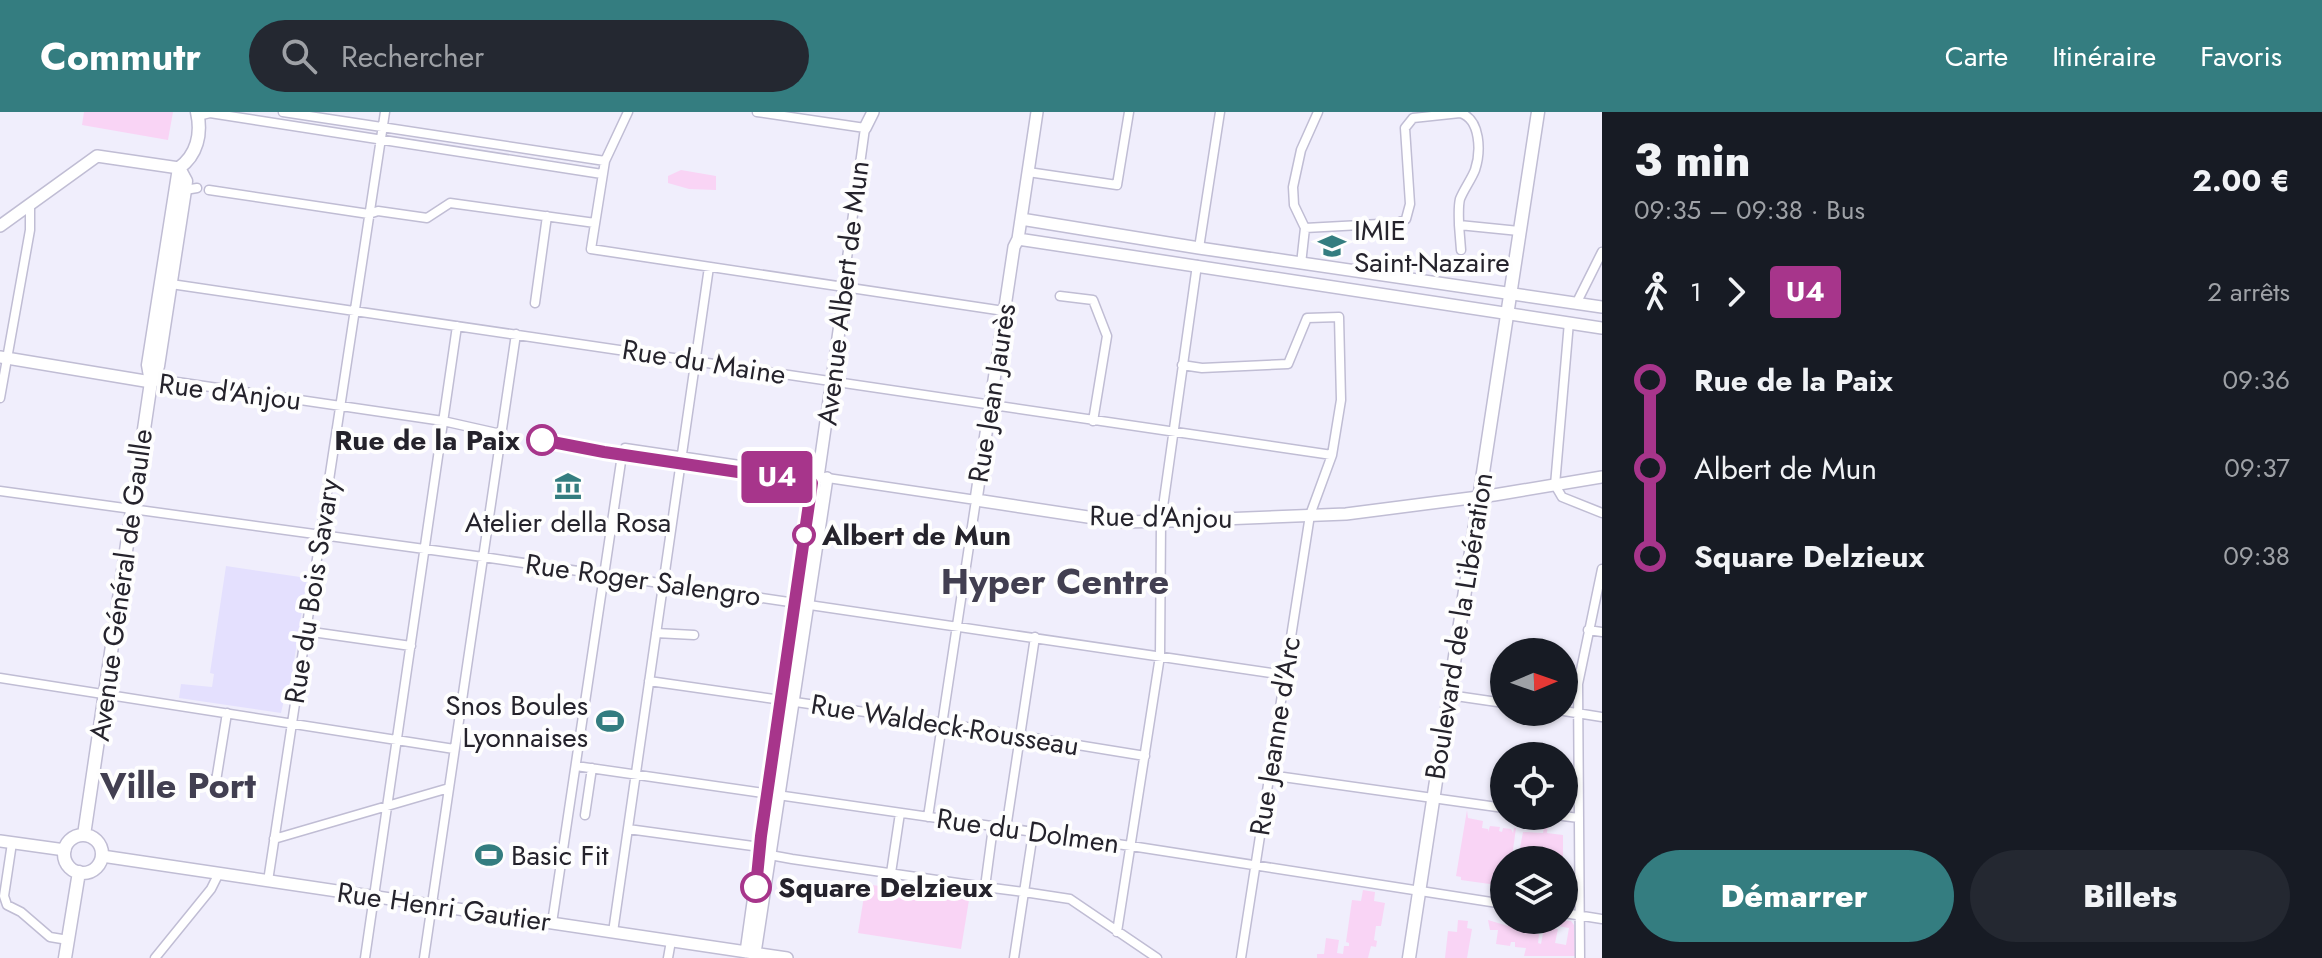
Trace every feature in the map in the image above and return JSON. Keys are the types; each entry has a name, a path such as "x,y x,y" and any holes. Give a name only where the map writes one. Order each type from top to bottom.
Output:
{"main road":[{"name":"Boulevard de la Libération","path":"1409,958 1538,112"},
{"name":"Avenue Général de Gaulle","path":"151,382 148,365 179,168 192,157 200,114"},
{"name":"Avenue Général de Gaulle","path":"84,835 151,382 158,366 191,189 179,168"},
{"path":"84,835 97,842 102,856 92,871 79,872 66,861 65,850 72,839 84,835"},
{"path":"65,958 79,872"}],"street":[{"path":"283,112 605,161"},
{"name":"Rue du Bois Savary","path":"268,881 385,112"},
{"path":"628,112 605,161 591,249 1004,311"},
{"path":"757,112 865,128"},
{"name":"Avenue Albert de Mun","path":"765,851 781,795 809,604 820,477 843,287 865,128 873,112"},
{"name":"Rue Jean Jaurès","path":"928,817 1037,112"},
{"path":"1028,172 1117,185 1129,112"},
{"path":"1199,248 1220,112"},
{"path":"1301,264 1305,228 1294,205 1293,187 1301,150 1318,112"},
{"path":"200,114 210,113 602,174"},
{"path":"1305,228 1398,223 1406,219 1410,204 1405,128 1413,118 1460,113 1467,115 1475,124 1477,141 1476,167 1460,201 1461,250"},
{"path":"0,226 97,156 179,168"},
{"path":"209,190 369,214 378,211 427,218 450,203 595,223"},
{"path":"0,398 3,358 30,230 30,205"},
{"path":"535,303 547,216"},
{"path":"1021,219 1301,264 1602,307"},
{"path":"1459,225 1519,231"},
{"path":"1016,243 1197,265 1602,328"},
{"path":"1576,304 1602,252"},
{"path":"1117,932 1160,656 1161,521 1197,265"},
{"path":"613,932 709,267"},
{"name":"Rue du Maine","path":"171,284 1332,455"},
{"path":"1060,296 1093,300 1107,336 1093,421"},
{"name":"Rue Jeanne d'Arc","path":"1182,365 1202,368 1288,364 1307,318 1339,317 1341,400 1332,455 1310,515 1241,958"},
{"path":"1569,322 1555,485 1562,497 1602,513"},
{"path":"365,958 457,326"},
{"path":"424,958 516,334"},
{"name":"Rue d'Anjou","path":"3,358 498,431 501,434"},
{"name":"Rue d'Anjou","path":"604,574 625,448 681,460 820,477 1121,522 1346,514 1478,498 1602,477"},
{"name":"Avenue Albert de Mun","path":"750,952 765,851 767,793 795,602 820,477"},
{"name":"Rue Roger Salengro","path":"0,491 604,574 1285,675"},
{"path":"1578,684 1602,569"},
{"path":"552,923 604,574"},
{"path":"1588,630 1602,632"},
{"path":"305,631 411,646"},
{"path":"656,633 694,635"},
{"path":"1006,829 1035,637"},
{"path":"0,678 454,749"},
{"name":"Rue Waldeck-Rousseau","path":"649,681 1145,756"},
{"path":"1449,695 1490,701"},
{"path":"193,777 216,781 227,713"},
{"path":"1580,958 1578,713 1602,717"},
{"name":"Rue du Dolmen","path":"576,766 1131,846 1490,902"},
{"path":"585,815 592,768"},
{"path":"1269,775 1490,806"},
{"path":"274,839 449,788"},
{"path":"891,873 900,813"},
{"path":"985,887 993,827"},
{"path":"628,829 1070,899 1157,958"},
{"path":"1014,958 1033,833"},
{"path":"65,850 6,842 4,896 7,905 21,912 50,937 68,940"},
{"name":"Rue Henri Gautier","path":"102,856 787,958"},
{"path":"155,958 211,889 219,873"},
{"path":"1580,916 1602,919"},
{"path":"668,958 671,941"}],"shaded area":[{"path":"84,112 173,112 168,140 82,125"},
{"path":"681,170 716,176 716,190 689,189 668,183 668,176"},
{"path":"226,566 307,578 288,700 284,700 281,713 179,698 181,684 212,687 214,674 210,673"},
{"path":"1467,810 1468,818 1483,821 1482,828 1488,829 1488,832 1490,826 1490,830 1502,832 1512,830 1513,833 1516,830 1514,846 1490,846 1490,884 1461,880 1456,876"},
{"path":"1547,830 1547,833 1563,835 1563,846 1520,846 1523,832 1543,833"},
{"path":"866,884 969,900 961,949 858,933"},
{"path":"1363,890 1375,892 1374,901 1385,903 1381,926 1376,926 1376,947 1371,946 1368,958 1317,958 1317,954 1324,954 1326,938 1339,940 1337,953 1343,954 1344,946 1349,946 1346,942 1352,900 1361,901"},
{"path":"1458,920 1468,921 1467,928 1472,929 1467,958 1445,958 1448,931 1457,932"},
{"path":"1497,934 1539,934 1538,943 1541,944 1543,934 1557,934 1555,943 1566,945 1568,934 1574,934 1575,956 1524,956 1526,948 1515,947 1515,942 1511,942 1510,946 1496,944"}],"bus line":[{"name":"U4","path":"542,440 812,483 756,887"}],"place":[{"name":"IMIE Saint-Nazaire","path":"1332,246"},
{"name":"Rue de la Paix","path":"542,440"},
{"name":"Atelier della Rosa","path":"568,486"},
{"name":"Albert de Mun","path":"804,535"},
{"name":"Snos Boules Lyonnaises","path":"610,721"},
{"name":"Basic Fit","path":"489,855"},
{"name":"Square Delzieux","path":"756,887"}],"district":[{"name":"Hyper Centre","path":"1055,581"},
{"name":"Ville Port","path":"178,785"}]}
